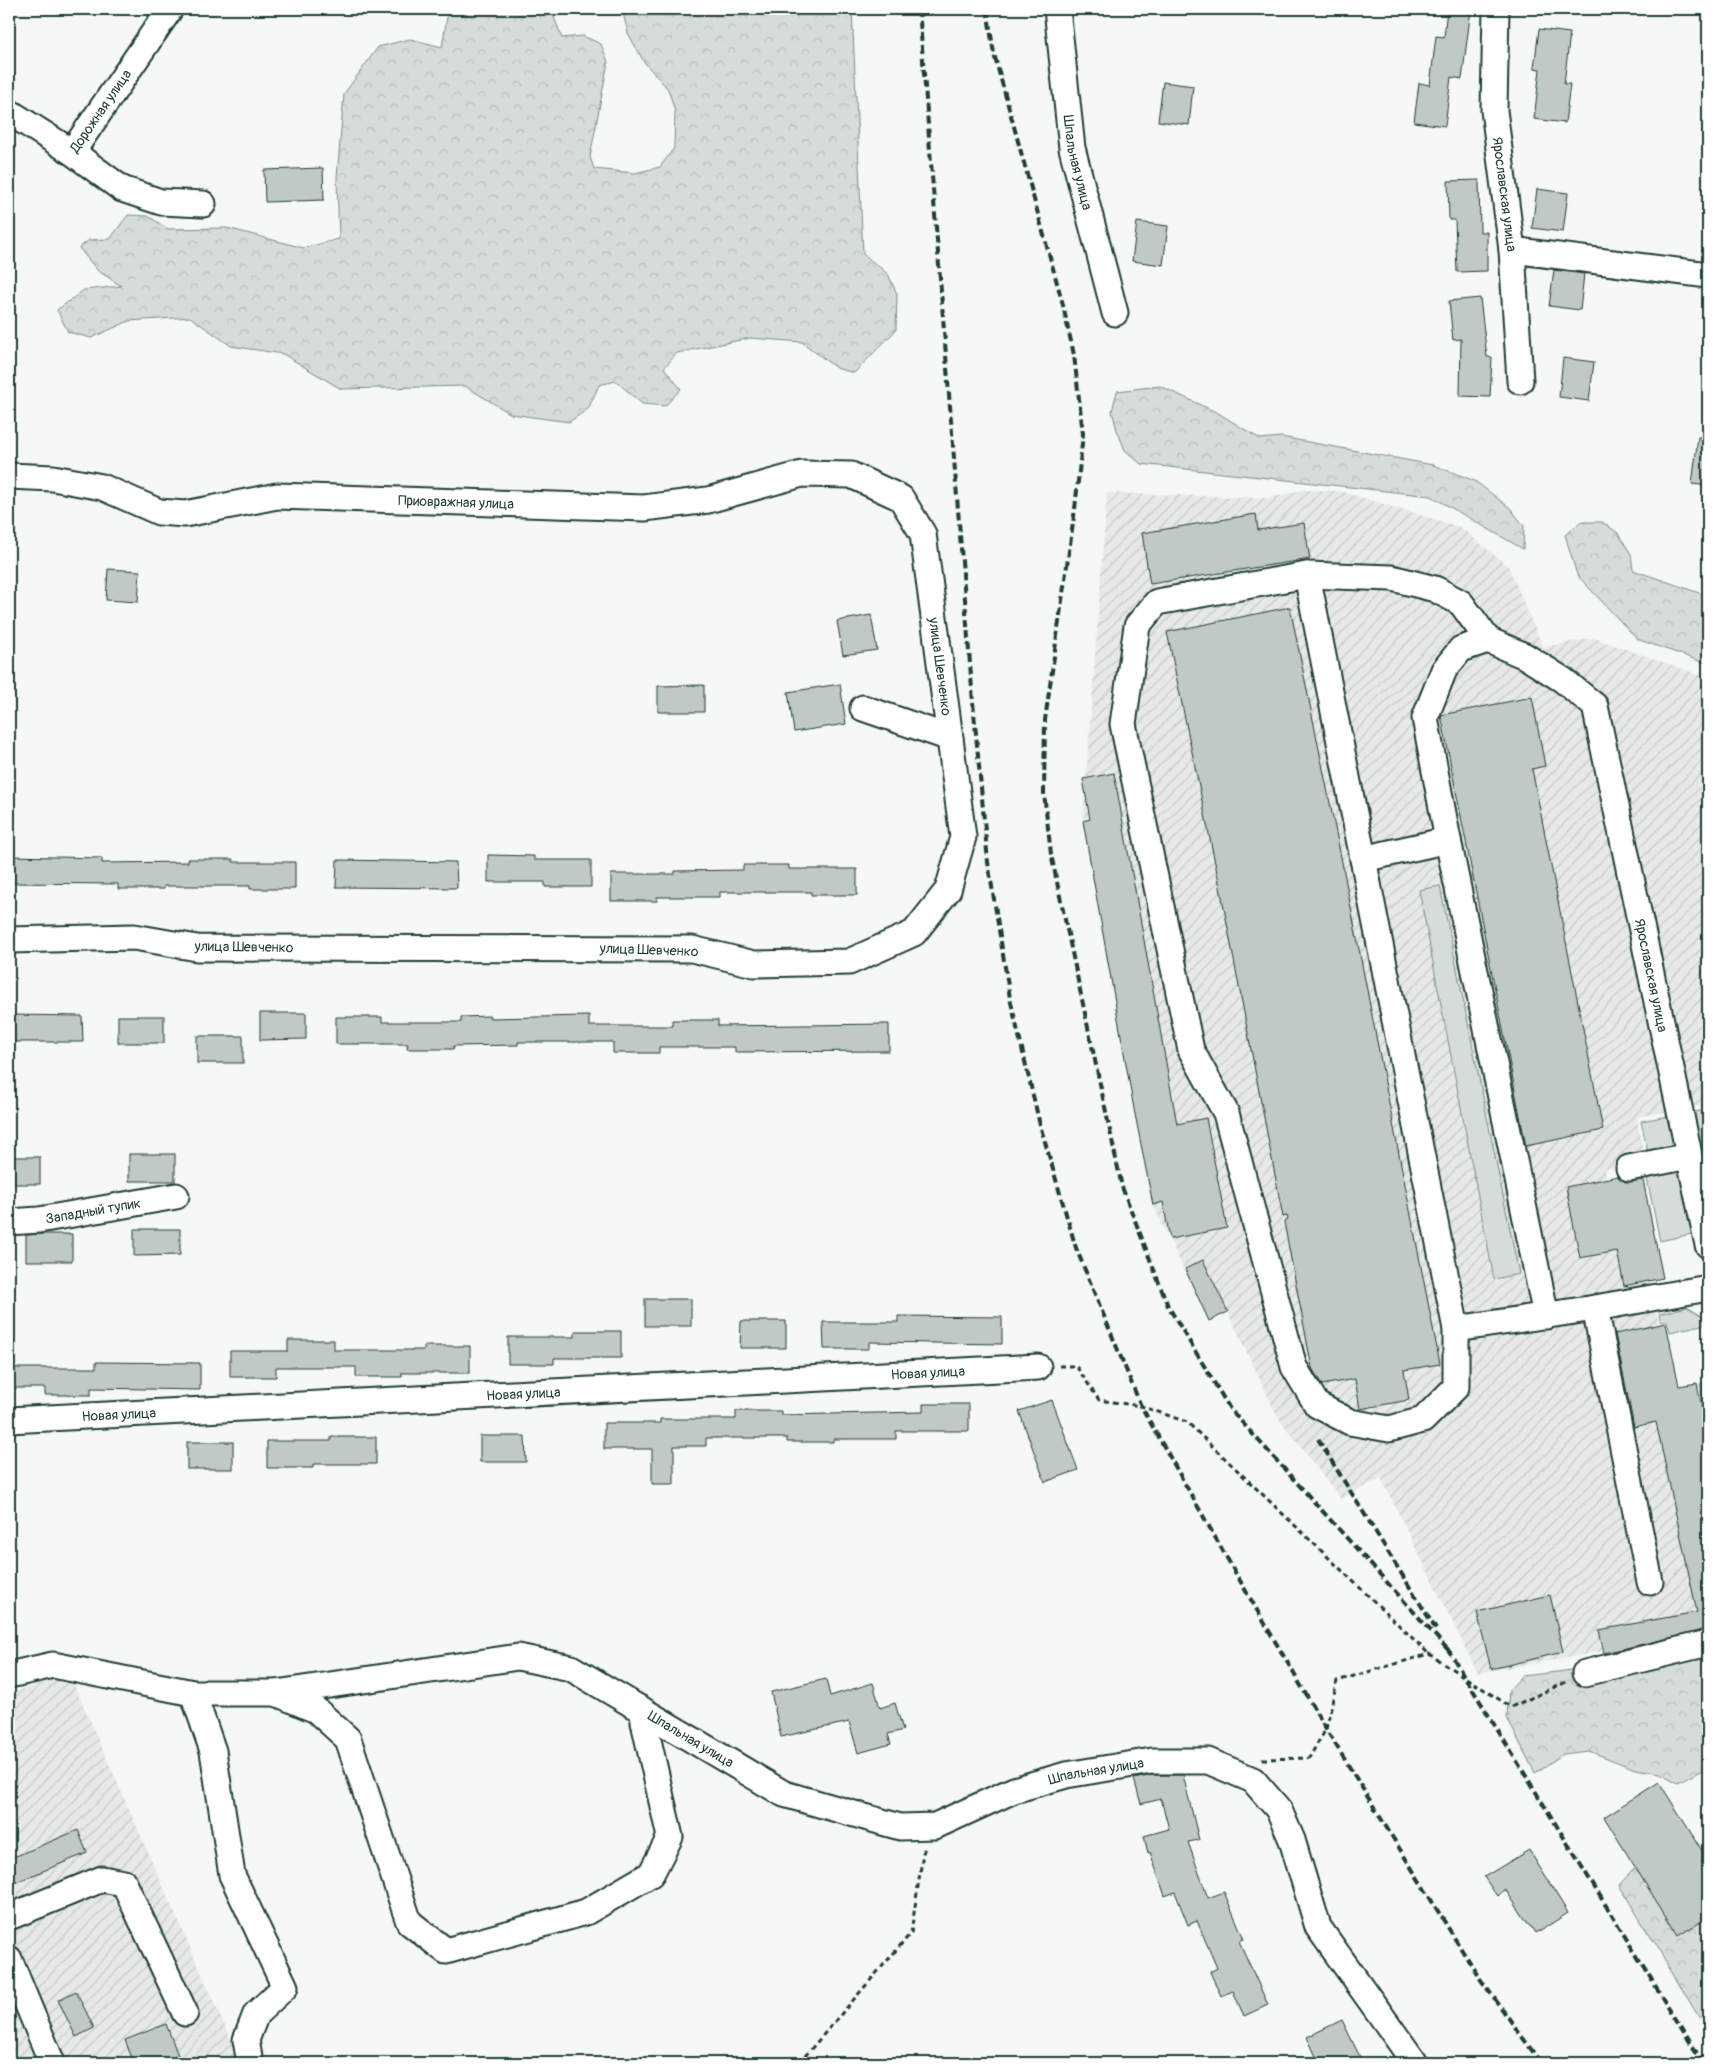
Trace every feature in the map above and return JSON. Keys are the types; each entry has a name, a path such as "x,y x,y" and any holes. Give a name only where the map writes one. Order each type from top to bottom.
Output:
{"street":[{"name":"Дорожная улица","path":"9,112 72,152 170,9"},
{"name":"Шпальная улица","path":"1057,9 1072,148 1115,313"},
{"name":"Ярославская улица","path":"1496,9 1494,110 1512,250 1520,381"},
{"path":"72,152 122,189 161,202 203,204"},
{"path":"1512,250 1708,275"},
{"name":"Приовражная улица","path":"9,476 53,478 102,487 159,512 185,514 277,496 644,508 708,500 802,474 851,475 901,498"},
{"name":"улица Шевченко","path":"9,940 134,937 197,948 692,949 754,964 849,962 914,933 948,890 963,837 923,534 901,498"},
{"path":"1307,575 1456,1329 1456,1387 1423,1420 1389,1429 1350,1422 1317,1405 1294,1367 1226,1113 1192,1050 1123,724 1136,626 1157,602 1307,575 1392,578 1436,589 1461,603 1488,640 1462,649 1444,670 1425,718 1448,840 1546,1316"},
{"name":"Ярославская улица","path":"1488,640 1525,656 1564,680 1595,706 1708,1245"},
{"path":"863,708 950,738"},
{"path":"1363,859 1448,840"},
{"path":"1629,1168 1689,1156"},
{"name":"Западный тупик","path":"9,1222 39,1220 176,1196"},
{"path":"1456,1329 1546,1316 1708,1288"},
{"path":"1595,1308 1650,1582"},
{"name":"Новая улица","path":"9,1420 1038,1367"},
{"path":"1586,1673 1708,1642"},
{"name":"Шпальная улица","path":"276,1693 518,1657 571,1668 784,1794 900,1827 935,1826 1014,1790 1066,1775 1152,1761 1208,1761 1253,1780 1279,1810 1292,1840 1318,1927 1415,2063"},
{"path":"9,1675 53,1666 193,1693 276,1693 316,1710 348,1739 409,1922 446,1951 586,1912 651,1874 670,1837 641,1709"},
{"path":"193,1693 213,1751 232,1875 285,1987 256,2014 246,2040 250,2063"},
{"path":"9,1917 102,1879 124,1882 185,2013"},
{"path":"9,1959 52,2063"}],"path":[{"path":"1038,1367 1076,1366 1099,1400 1141,1406 1187,1422 1429,1654 1511,1707 1586,1673"},
{"path":"1254,1759 1309,1758 1326,1729 1337,1681 1429,1654"},
{"path":"799,2063 911,1932 923,1853 935,1826"}],"shaded area":[{"path":"1303,490 1340,491 1460,527 1508,566 1543,647 1594,638 1708,678 1708,1104 1637,1117 1645,1161 1605,1169 1607,1178 1641,1171 1663,1278 1650,1281 1659,1325 1679,1386 1697,1383 1708,1436 1708,1633 1478,1673 1381,1478 1341,1499 1277,1416 1228,1312 1209,1321 1153,1205 1083,821 1107,493 1269,498"},
{"path":"69,1673 241,2063 9,2063 9,1694"}],"green space":[{"path":"452,9 551,9 562,38 583,36 601,44 608,62 590,157 594,169 635,173 660,167 674,148 675,111 668,89 644,62 628,33 622,9 852,9 863,254 888,274 897,294 896,330 854,373 836,368 802,342 750,338 677,353 664,368 681,389 665,406 642,404 616,381 599,385 588,409 569,422 511,414 465,386 341,389 283,354 231,346 190,317 129,321 91,338 68,332 57,310 84,290 121,286 97,270 79,248 89,240 110,239 128,215 148,216 168,229 227,228 304,248 339,239 337,177 344,94 378,47 410,39 442,47 448,11"},
{"path":"1160,386 1218,413 1260,439 1281,437 1433,465 1475,481 1510,508 1524,526 1523,549 1431,496 1141,464 1125,450 1112,411 1117,391"},
{"path":"1581,522 1602,522 1618,533 1631,554 1633,570 1708,596 1708,664 1637,639 1577,575 1565,535"},
{"path":"1440,886 1519,1274 1494,1279 1419,890"},
{"path":"1708,1110 1708,1206 1686,1113"},
{"path":"1673,1115 1680,1151 1649,1158 1641,1121"},
{"path":"1682,1167 1696,1233 1660,1241 1646,1174"},
{"path":"1687,1307 1702,1316 1706,1324 1670,1332 1667,1321 1661,1322 1659,1314"},
{"path":"1708,1382 1708,1425 1700,1384"},
{"path":"1708,1646 1708,1767 1678,1783 1660,1773 1635,1769 1589,1751 1563,1754 1535,1773 1507,1718 1509,1690 1522,1676 1565,1671"},
{"path":"1634,1869 1667,1899 1708,1920 1708,2032 1619,1885"}],"building":[{"path":"1447,9 1471,9 1462,79 1451,77 1445,126 1414,122 1419,83 1430,85 1436,36 1444,37"},
{"path":"1539,29 1570,33 1564,84 1570,84 1565,123 1534,119 1540,69 1534,68"},
{"path":"1163,82 1193,86 1189,125 1158,121"},
{"path":"323,168 324,200 265,202 264,170"},
{"path":"1479,180 1480,232 1487,232 1487,271 1457,272 1455,220 1449,220 1448,181"},
{"path":"1537,189 1568,193 1563,232 1532,228"},
{"path":"1137,222 1168,226 1163,265 1132,261"},
{"path":"1554,270 1584,274 1580,310 1549,306"},
{"path":"1480,298 1487,357 1492,357 1490,397 1460,396 1461,339 1453,340 1449,301"},
{"path":"1563,358 1594,362 1589,401 1559,397"},
{"path":"1698,437 1708,437 1708,486 1692,484"},
{"path":"1256,514 1258,530 1304,523 1310,559 1150,584 1142,533"},
{"path":"108,569 140,571 138,602 106,600"},
{"path":"1290,607 1440,1364 1404,1370 1409,1400 1360,1409 1355,1379 1322,1385 1312,1368 1284,1222 1288,1220 1287,1216 1283,1217 1220,887 1167,632"},
{"path":"871,615 877,650 843,655 837,621"},
{"path":"840,684 846,724 794,732 788,692"},
{"path":"704,685 704,712 658,712 658,686"},
{"path":"1532,697 1545,766 1532,769 1603,1130 1526,1146 1441,715"},
{"path":"1114,773 1177,1124 1206,1118 1227,1228 1170,1239 1163,1202 1153,1205 1083,821 1090,819 1083,779"},
{"path":"488,855 534,856 534,860 591,860 591,887 545,887 545,882 488,882"},
{"path":"9,856 102,858 102,863 188,862 188,859 233,859 233,862 295,862 295,889 250,889 250,886 164,886 164,889 118,889 118,884 9,883"},
{"path":"337,860 456,862 457,888 336,887"},
{"path":"743,865 789,865 789,869 857,869 857,895 811,895 811,892 720,892 720,897 657,897 657,901 611,901 611,874 675,874 675,871 743,870"},
{"path":"260,1013 306,1013 306,1039 260,1040"},
{"path":"9,1015 82,1016 83,1042 9,1042"},
{"path":"118,1016 164,1016 164,1043 118,1043"},
{"path":"490,1016 490,1018 589,1016 589,1026 672,1026 672,1020 718,1020 718,1026 889,1024 889,1051 735,1052 735,1047 659,1047 659,1053 613,1053 613,1042 518,1042 518,1045 453,1046 454,1049 407,1049 408,1044 336,1044 336,1017 382,1017 382,1022 461,1022 461,1017"},
{"path":"197,1036 243,1036 243,1063 197,1063"},
{"path":"129,1154 175,1154 175,1181 129,1181"},
{"path":"9,1157 40,1157 40,1184 9,1184"},
{"path":"1618,1176 1625,1182 1643,1180 1663,1278 1624,1286 1617,1251 1580,1258 1566,1187"},
{"path":"134,1229 180,1229 180,1255 134,1256"},
{"path":"72,1234 72,1261 26,1261 26,1235"},
{"path":"1203,1260 1228,1312 1209,1321 1185,1269"},
{"path":"645,1299 691,1299 691,1326 645,1326"},
{"path":"898,1316 1002,1317 1002,1344 869,1342 869,1349 824,1349 823,1322 898,1322"},
{"path":"741,1321 786,1321 786,1348 740,1348"},
{"path":"1666,1323 1679,1386 1697,1383 1708,1436 1708,1629 1604,1653 1599,1630 1697,1612 1656,1422 1634,1427 1615,1334"},
{"path":"575,1331 621,1331 621,1358 554,1358 554,1364 508,1364 508,1337 575,1337"},
{"path":"288,1340 334,1340 334,1350 424,1350 424,1346 470,1346 470,1373 402,1373 402,1377 356,1377 356,1367 276,1367 276,1377 230,1377 230,1351 288,1351"},
{"path":"96,1362 200,1363 200,1390 91,1388 91,1395 45,1395 45,1388 9,1388 9,1368 96,1368"},
{"path":"1052,1400 1078,1470 1045,1482 1019,1411"},
{"path":"923,1404 969,1404 969,1431 896,1431 896,1439 833,1439 833,1442 787,1442 787,1438 706,1438 706,1446 674,1446 674,1484 652,1484 652,1449 604,1449 604,1423 660,1423 660,1419 736,1419 736,1411 781,1411 781,1415 923,1412"},
{"path":"480,1436 525,1436 526,1462 480,1462"},
{"path":"331,1437 376,1437 376,1464 313,1464 313,1468 267,1468 267,1441 331,1441"},
{"path":"187,1442 233,1442 233,1469 187,1469"},
{"path":"1550,1595 1563,1652 1491,1669 1477,1612"},
{"path":"826,1679 830,1696 873,1683 880,1708 895,1703 903,1730 888,1734 891,1744 858,1753 849,1722 781,1737 771,1692"},
{"path":"1153,1775 1183,1775 1199,1840 1188,1842 1208,1898 1224,1892 1244,1939 1239,1941 1268,2005 1244,2016 1233,1991 1221,1996 1210,1972 1217,1968 1197,1921 1188,1925 1175,1892 1165,1896 1150,1852 1148,1853 1144,1836 1169,1829 1161,1799 1141,1804 1134,1779"},
{"path":"1659,1782 1708,1860 1708,1917 1678,1936 1604,1817"},
{"path":"78,1830 87,1853 9,1885 9,1859"},
{"path":"1529,1850 1568,1913 1535,1934 1505,1889 1497,1896 1484,1877"},
{"path":"76,1991 94,2028 76,2037 58,2000"},
{"path":"1342,2020 1363,2063 1319,2063 1307,2037"},
{"path":"166,2024 181,2063 134,2063 125,2040"}],"railway":[{"path":"919,9 973,702 988,862 1010,998 1040,1125 1076,1248 1141,1406 1232,1567 1326,1729 1476,1973 1541,2063"},
{"path":"987,9 994,54 1062,301 1074,355 1083,434 1075,509 1045,720 1044,793 1051,854 1122,1187 1168,1306 1230,1409 1451,1653"},
{"path":"1318,1439 1437,1631"},
{"path":"1447,1648 1703,2063"}]}
